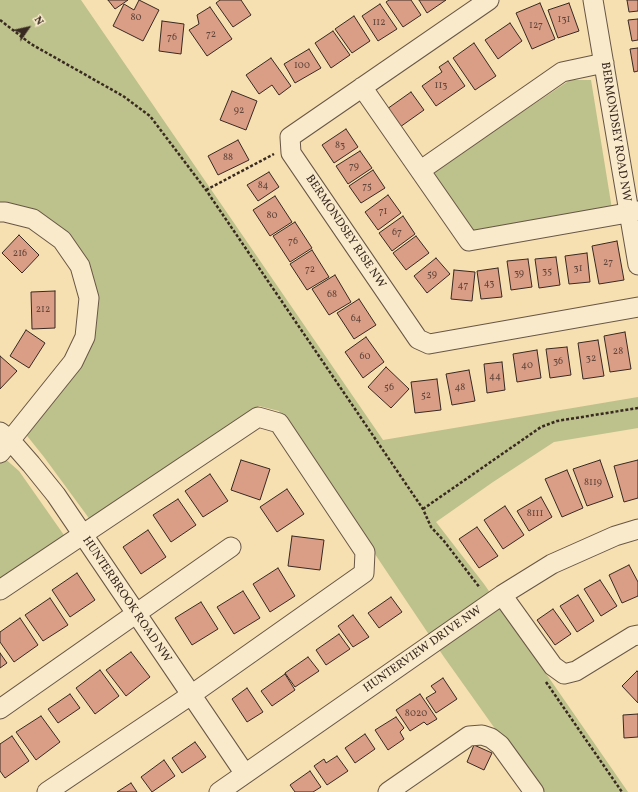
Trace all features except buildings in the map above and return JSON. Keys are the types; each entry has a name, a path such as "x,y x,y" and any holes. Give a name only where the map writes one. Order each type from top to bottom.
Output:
{"street":[{"name":"BERMONDSEY RISE NW","path":"489,0 290,137 291,153 418,340 429,344 638,307"},
{"name":"BERMONDSEY ROAD NW","path":"593,0 633,212 638,265"},
{"path":"421,170 562,72 604,63"},
{"path":"362,87 469,241 633,212"},
{"path":"0,212 34,219 62,240 80,266 89,298 85,337 73,362 3,442"},
{"path":"0,590 258,417 279,423 365,552 364,574 47,792"},
{"name":"HUNTERBROOK ROAD NW","path":"3,442 31,464 56,495 135,614 245,774"},
{"name":"HUNTERVIEW DRIVE NW","path":"219,792 502,595 552,564 615,536 638,529"},
{"path":"0,709 231,547"},
{"path":"502,595 553,666 564,674 576,671 632,636 638,635"},
{"path":"388,792 469,736 482,735 491,738 500,745 534,792"}],"path":[{"path":"0,20 32,44 123,96 150,116 206,190 423,509 431,526 480,588"},
{"path":"206,190 274,154"},
{"path":"423,509 541,427 557,421 638,408"},
{"path":"542,677 622,792"}],"green space":[{"path":"0,0 81,0 383,440 638,397 638,428 554,442 436,522 484,584 628,792 540,792 444,657 279,411 259,406 91,521 24,432 82,361 88,265 0,204"},
{"path":"570,80 591,80 612,209 474,232 433,172"},
{"path":"3,457 19,471 66,538 0,583 0,462"}]}
